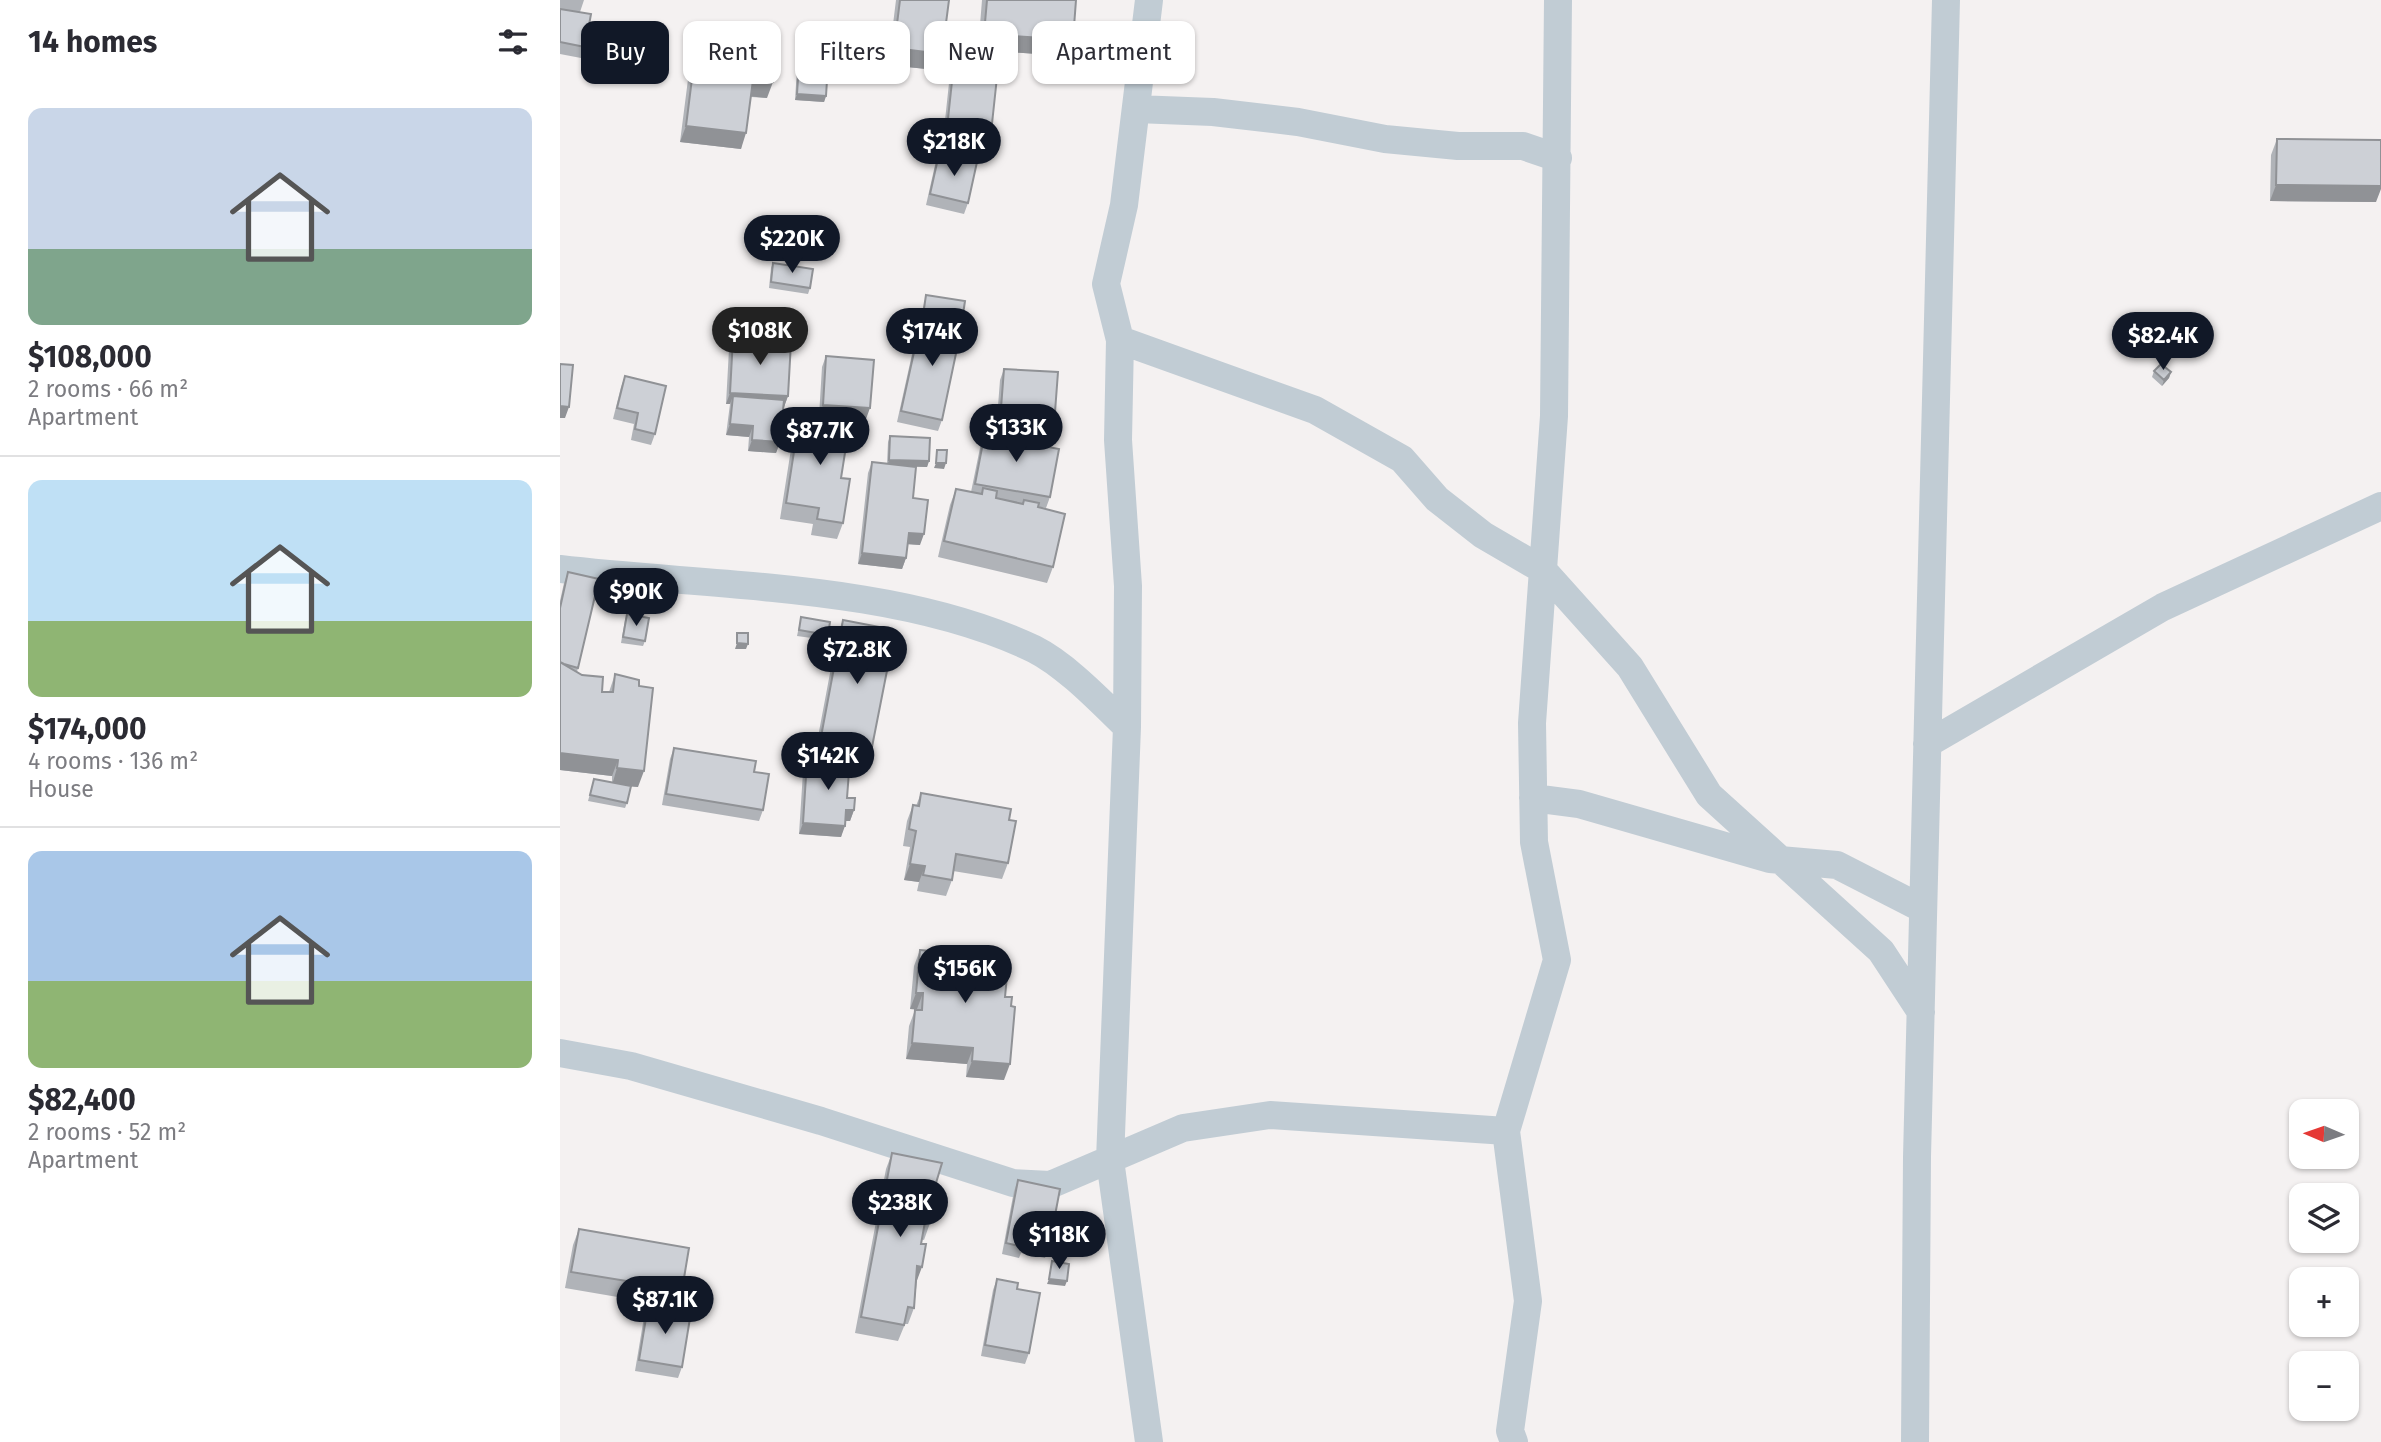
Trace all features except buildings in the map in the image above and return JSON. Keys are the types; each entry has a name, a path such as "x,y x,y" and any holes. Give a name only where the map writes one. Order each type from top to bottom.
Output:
{"street":[{"path":"1149,0 1124,205 1106,284 1120,340 1118,440 1128,586 1127,727 1110,1160 1149,1442"},
{"path":"1514,1442 1510,1431 1528,1301 1506,1131 1558,960 1534,842 1532,723 1554,416 1559,158 1558,0"},
{"path":"1915,1442 1920,1012 1946,0"},
{"path":"1136,109 1213,112 1298,122 1385,139 1458,146 1523,145 1559,158"},
{"path":"1120,340 1315,410 1402,459 1437,499 1483,535 1543,570 1630,667 1709,795 1881,951 1920,1012"},
{"path":"1927,744 2163,607 2381,506"},
{"path":"560,569 839,595 971,624 1036,650 1084,687 1127,727"},
{"path":"1533,798 1579,803 1781,860 1837,865 1923,909"},
{"path":"560,1054 631,1066 821,1121 1013,1183 1050,1185 1183,1128 1270,1115 1506,1131"}]}
